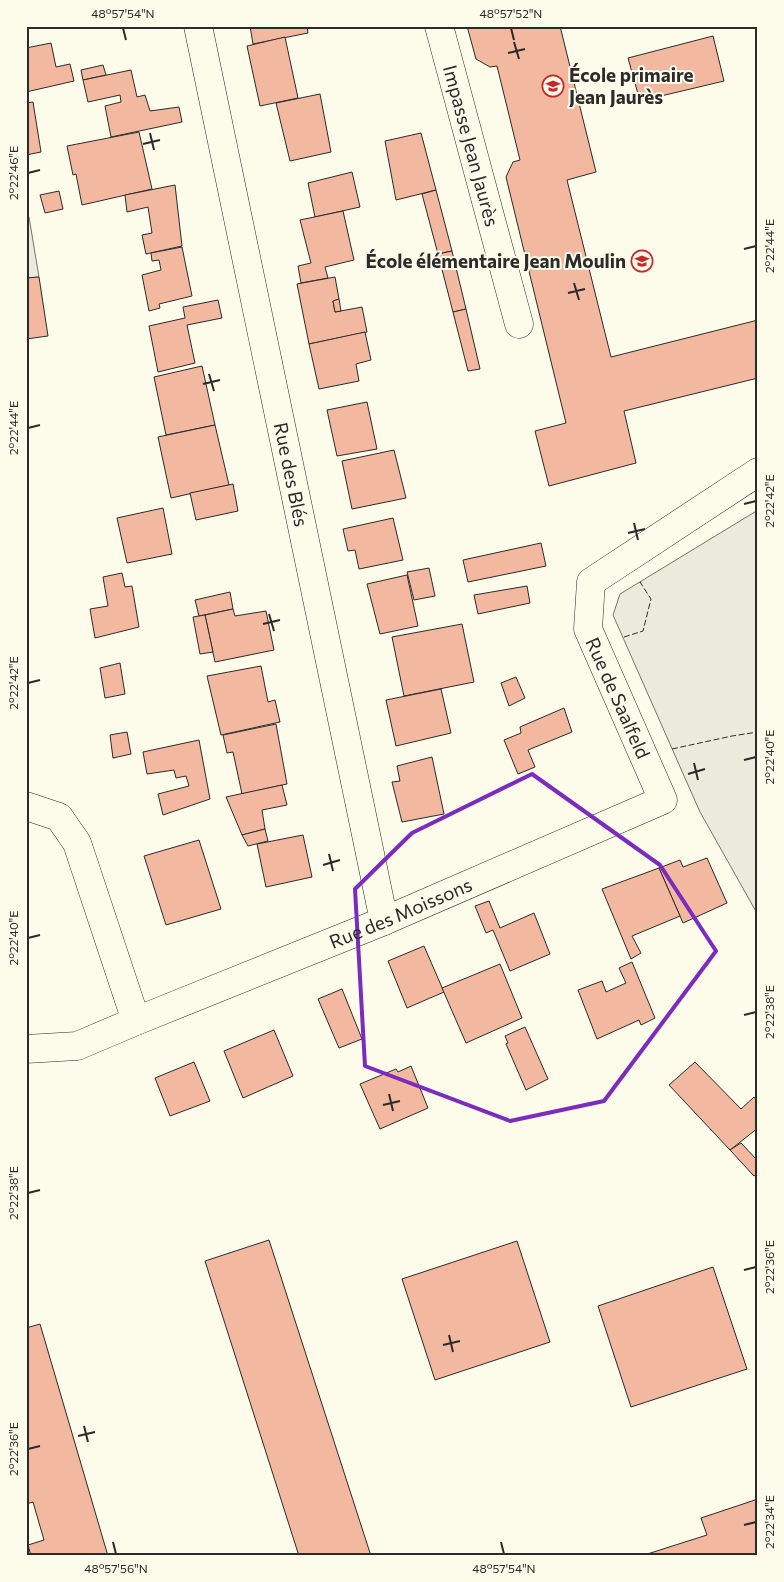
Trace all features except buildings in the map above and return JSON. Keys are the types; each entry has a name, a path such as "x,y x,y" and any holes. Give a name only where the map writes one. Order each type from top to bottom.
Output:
{"street":[{"name":"Rue des Blés","path":"198,26 384,921"},
{"name":"Impasse Jean Jaurès","path":"439,26 519,324"},
{"name":"Rue de Saalfeld","path":"663,800 588,629 591,582 758,472"},
{"name":"Rue des Moissons","path":"26,1049 77,1046 384,921 663,800"},
{"path":"26,806 59,817 77,843 136,1021"}],"highlighted area":[{"path":"532,774 660,865 716,951 604,1101 510,1121 365,1066 355,889 412,833"}],"shaded area":[{"path":"26,217 29,217 39,277 26,278"},
{"path":"758,510 758,915 700,812 613,615 620,594"}],"fence":[{"path":"624,637 643,631 651,599 640,582"},
{"path":"672,749 758,732"}],"place":[{"name":"École primaire Jean Jaurès","path":"553,86"},
{"name":"École élémentaire Jean Moulin","path":"642,261"}]}
